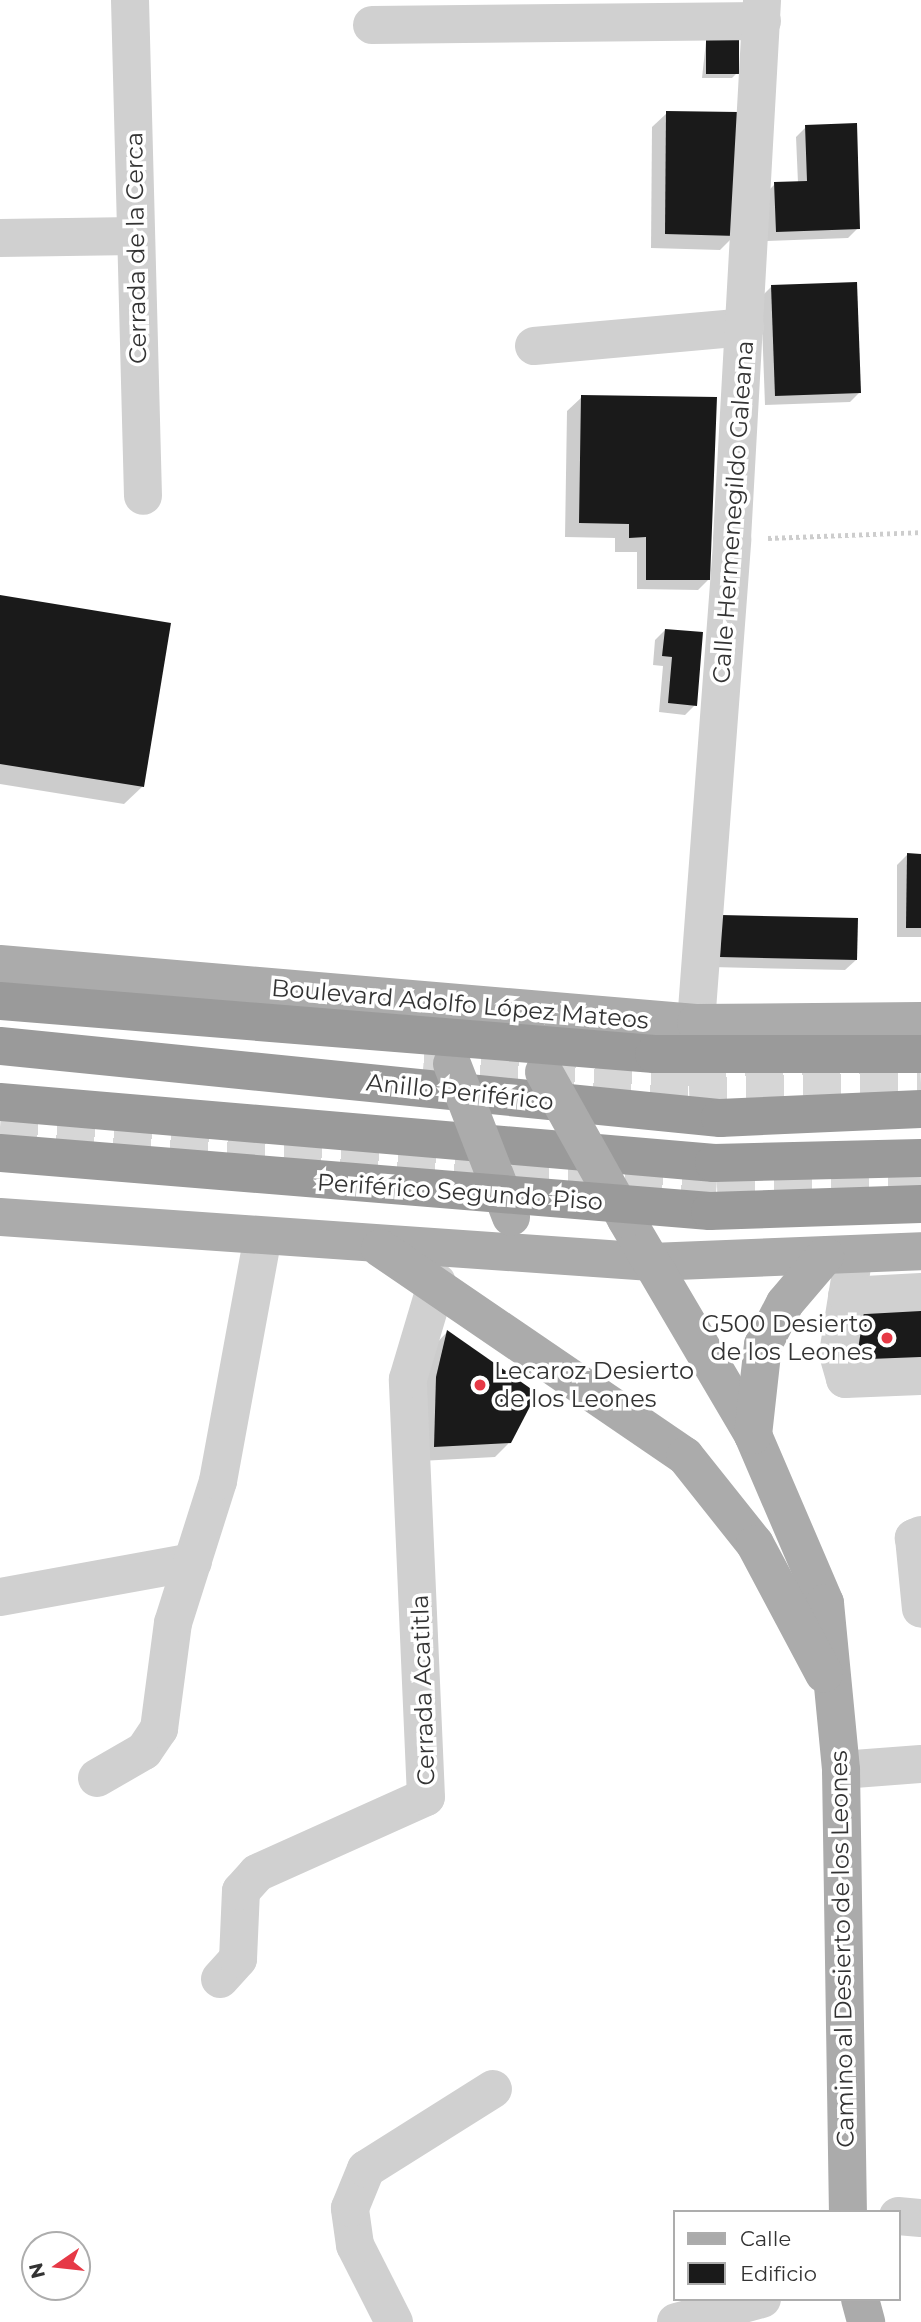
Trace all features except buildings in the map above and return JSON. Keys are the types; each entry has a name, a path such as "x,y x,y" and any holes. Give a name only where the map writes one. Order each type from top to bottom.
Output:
{"highway":[{"path":"0,1001 654,1054 921,1054"},
{"name":"Anillo Periférico","path":"0,1046 720,1118 921,1110"},
{"name":"Anillo Periférico","path":"0,1102 714,1163 921,1158"},
{"name":"Periférico Segundo Piso","path":"0,1153 710,1211 921,1204"}],"main road":[{"name":"Boulevard Adolfo López Mateos","path":"0,964 430,1004 696,1023 921,1021"},
{"path":"430,1004 525,1253"},
{"name":"Camino al Desierto de los Leones","path":"511,1010 626,1219 753,1435 825,1603 830,1686 841,1770 849,2210"},
{"path":"0,1217 379,1247 651,1262 921,1251"},
{"name":"Camino al Desierto de los Leones","path":"379,1247 437,1282 685,1456 755,1544 830,1686"},
{"path":"753,1435 763,1345 785,1303 840,1255"},
{"path":"861,2301 866,2322"}],"street":[{"name":"Cerrada de la Cerca","path":"130,0 143,496"},
{"path":"372,25 762,10"},
{"name":"Calle Hermenegildo Galeana","path":"696,1023 732,539 762,10"},
{"path":"0,238 135,236"},
{"path":"534,346 745,327"},
{"path":"97,1777 144,1751 159,1729 173,1623 218,1480 263,1237"},
{"path":"840,1255 847,1296 838,1354 845,1379 921,1376"},
{"name":"Cerrada Acatitla","path":"220,1979 239,1959 242,1891 257,1873 426,1797 408,1379 437,1282"},
{"path":"847,1296 921,1292"},
{"path":"921,1535 914,1538 921,1609"},
{"path":"0,1597 193,1562"},
{"path":"841,1770 921,1763"},
{"path":"394,2322 355,2245 350,2207 366,2169 493,2089"},
{"path":"900,2216 921,2218"},
{"path":"676,2322 755,2301"}],"path":[{"path":"732,539 921,532"}],"tunnel":[{"path":"423,1070 689,1089 921,1079"},
{"path":"0,1127 717,1186 921,1179"}],"place":[{"name":"G500 Desierto de los Leones","path":"887,1338"},
{"name":"Lecaroz Desierto de los Leones","path":"480,1385"}]}
